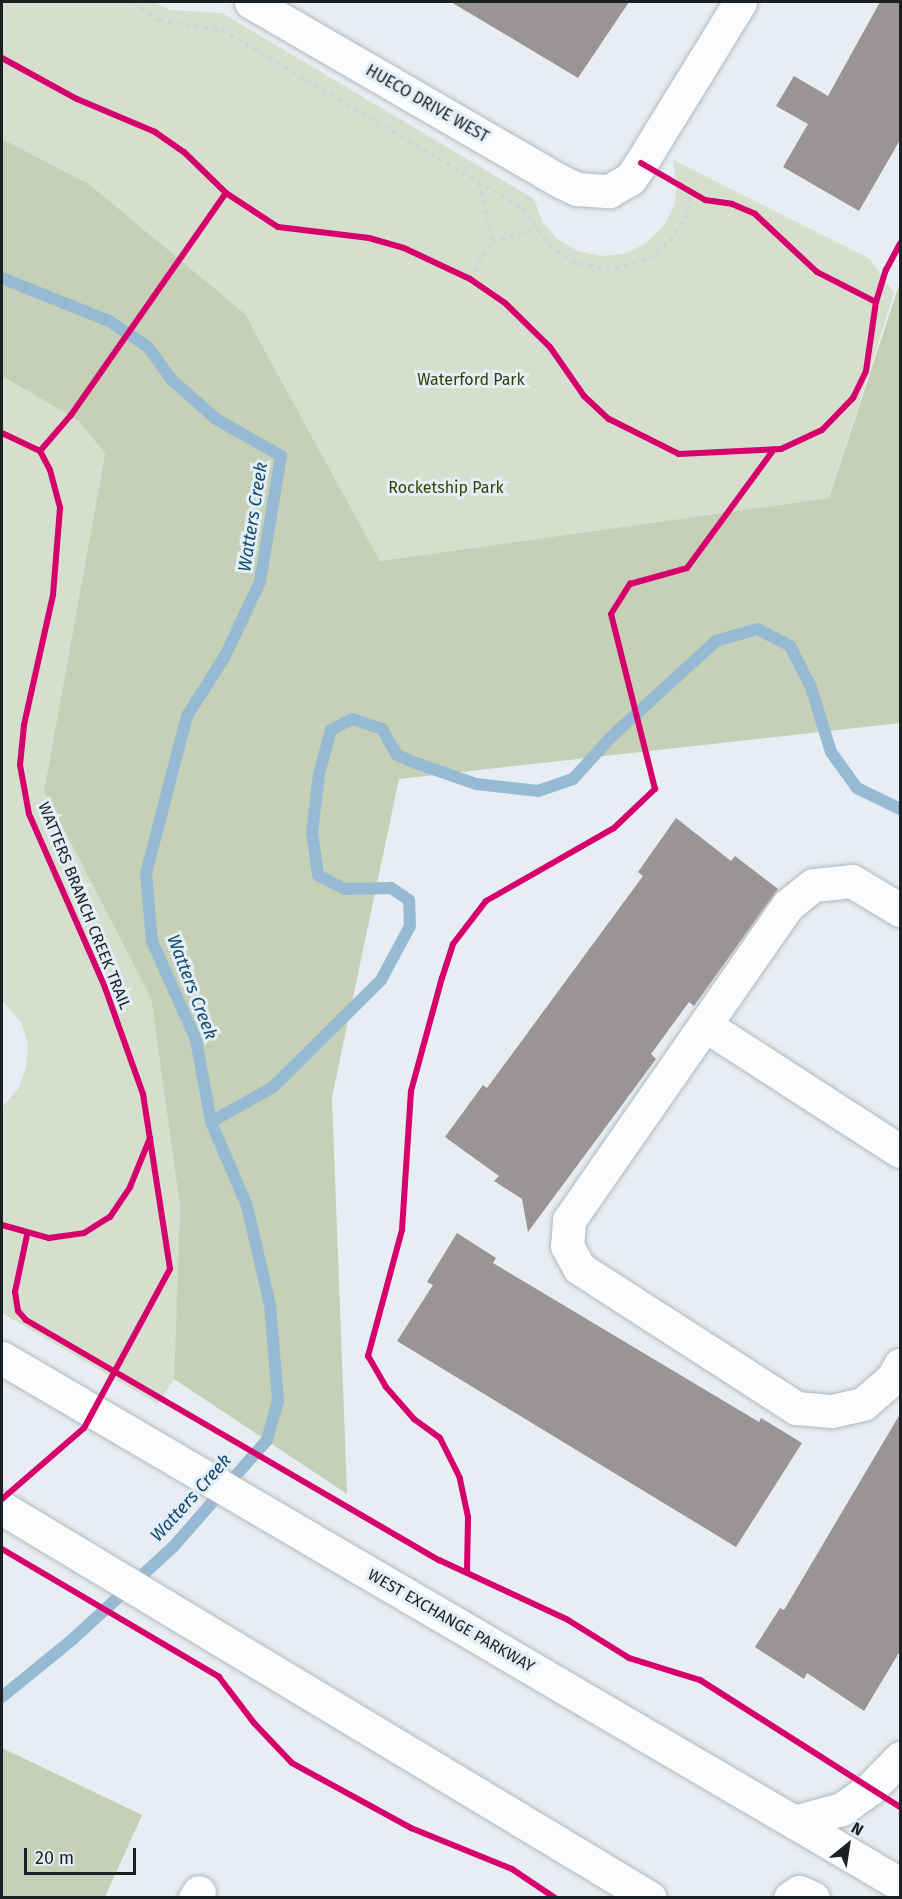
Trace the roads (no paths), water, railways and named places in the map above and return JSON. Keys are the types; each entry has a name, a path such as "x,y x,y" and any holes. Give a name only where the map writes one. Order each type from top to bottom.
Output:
{"main road":[{"name":"HUECO DRIVE WEST","path":"251,2 562,182 577,189 609,191 630,179 641,164 740,2"},
{"path":"900,910 852,881 813,885 788,905 569,1220 567,1246 579,1268 796,1408 832,1411 863,1404 893,1378 900,1365"},
{"path":"705,1025 898,1145"},
{"name":"WEST EXCHANGE PARKWAY","path":"8,1362 900,1884"},
{"path":"2,1508 650,1898"},
{"path":"794,1822 842,1809 870,1789 900,1758"},
{"path":"790,1898 798,1892 813,1898"}],"waterway":[{"name":"Watters Creek","path":"2,278 109,321 148,347 171,379 216,419 281,456 260,582 225,656 187,716 146,873 152,941 196,1040 211,1122 247,1206 270,1305 278,1401 267,1440 174,1546 73,1639 2,1697"},
{"path":"211,1122 273,1087 381,980 410,926 409,900 391,888 345,889 318,875 312,833 319,774 331,730 352,719 382,729 397,755 416,763 476,784 538,791 573,779 612,736 716,641 757,629 790,646 811,687 831,752 857,788 900,809"}],"park label":[{"name":"Waterford Park","path":"471,380"},
{"name":"Rocketship Park","path":"446,488"}]}
